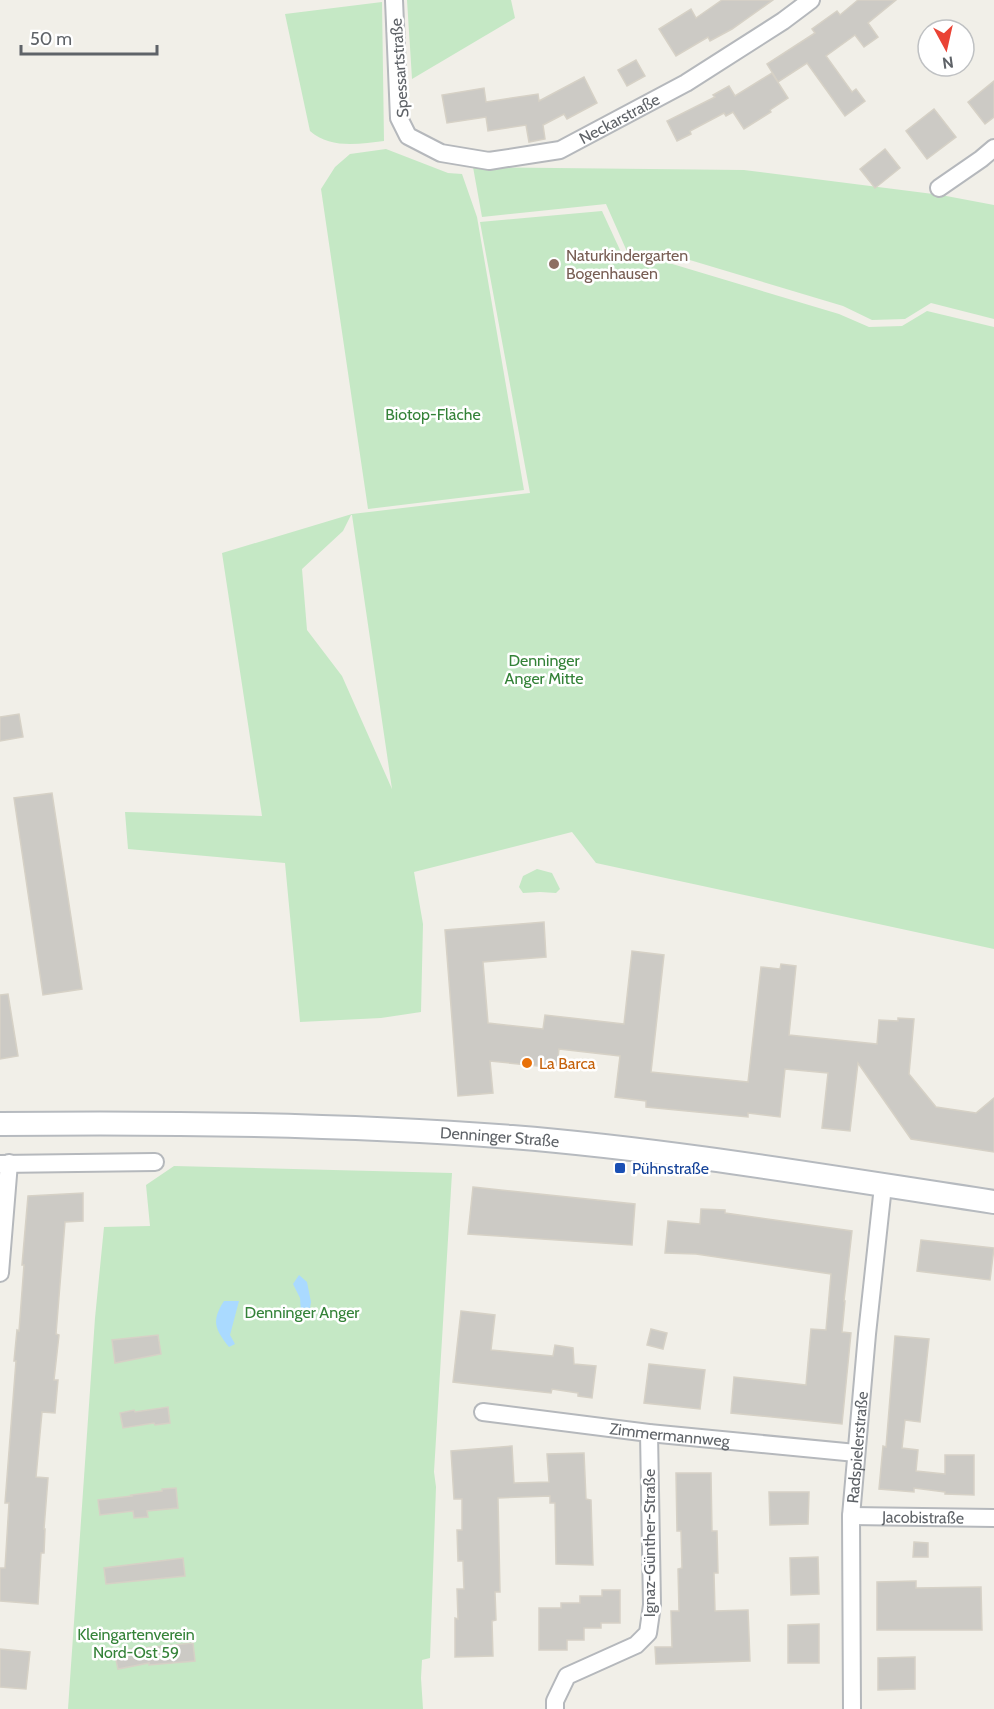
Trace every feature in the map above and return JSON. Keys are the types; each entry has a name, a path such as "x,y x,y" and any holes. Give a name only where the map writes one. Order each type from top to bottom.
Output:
{"street":[{"name":"Spessartstraße","path":"394,0 399,118 408,136"},
{"name":"Neckarstraße","path":"408,136 441,153 489,161 560,150 686,83 783,21 811,0"},
{"path":"939,188 994,148"},
{"name":"Denninger Straße","path":"0,1124 91,1122 296,1125 498,1136 675,1155 994,1202"},
{"path":"0,1273 5,1163 155,1162"},
{"name":"Radspielerstraße","path":"852,1709 850,1516 883,1186"},
{"name":"Zimmermannweg","path":"483,1412 649,1433 856,1452"},
{"name":"Ignaz-Günther-Straße","path":"555,1709 555,1701 567,1676 636,1645 648,1634 652,1605 649,1433"},
{"name":"Jacobistraße","path":"850,1516 994,1518"}],"green space":[{"path":"407,0 511,0 515,18 412,79"},
{"path":"382,2 384,141 345,144 326,141 310,131 285,14"},
{"name":"Biotop-Fläche","path":"386,149 448,173 462,174 477,217 524,490 368,509 321,189 335,167 350,154"},
{"path":"473,167 744,170 941,195 994,205 994,319 931,303 905,319 872,320 843,306 663,252 629,256 606,204 482,217"},
{"name":"Denninger Anger Mitte","path":"602,211 626,263 659,260 839,314 869,327 902,326 927,311 994,327 994,949 596,863 572,832 414,872 423,924 421,1012 381,1018 300,1022 285,863 128,849 125,812 262,816 222,553 352,514 530,493 480,222","holes":["352,515 392,789 342,676 307,630 302,569 343,531"]},
{"path":"537,869 552,873 560,889 556,893 523,893 519,887 523,876"},
{"name":"Denninger Anger","path":"174,1166 452,1173 434,1472 436,1487 430,1658 422,1660 423,1709 68,1709 95,1318 104,1227 150,1226 146,1185"}],"water":[{"path":"299,1275 307,1282 311,1302 309,1314 301,1312 300,1298 293,1284"},
{"path":"224,1301 239,1301 230,1335 235,1344 229,1347 216,1325 217,1314"}],"building":[{"path":"722,0 773,0 732,29 710,41 708,37 676,56 659,29 691,9 696,18"},
{"path":"858,0 896,0 868,23 878,37 864,47 855,35 826,56 852,92 856,89 865,101 845,116 807,63 778,82 767,64 815,33 812,29 837,11 840,15"},
{"path":"636,60 645,76 627,86 618,70"},
{"path":"772,73 788,98 770,110 771,112 744,129 733,112 726,116 724,113 690,131 691,134 677,141 667,121 715,97 713,95 729,86 735,96"},
{"path":"584,77 597,103 567,119 564,114 543,125 545,139 529,142 526,125 488,131 486,117 447,123 442,95 484,88 486,102 538,94 539,101"},
{"path":"994,81 994,117 985,124 968,102"},
{"path":"934,109 956,137 927,159 906,131"},
{"path":"885,149 900,168 875,188 860,169"},
{"path":"19,714 23,737 0,741 0,717"},
{"path":"52,793 82,989 43,995 14,798"},
{"path":"544,922 546,957 483,962 488,1023 543,1029 545,1015 624,1024 632,951 664,955 651,1072 748,1082 761,967 780,969 781,964 796,966 789,1035 877,1044 879,1020 914,1019 909,1074 936,1107 976,1113 994,1098 994,1152 911,1139 858,1063 850,1131 822,1128 828,1073 785,1069 780,1117 748,1113 748,1117 646,1107 646,1101 615,1097 620,1056 559,1049 557,1068 490,1061 493,1093 458,1096 445,930"},
{"path":"8,994 18,1056 0,1059 0,995"},
{"path":"473,1187 635,1204 632,1245 468,1234"},
{"path":"83,1193 83,1221 65,1222 56,1334 59,1335 54,1380 58,1380 55,1413 42,1412 36,1477 48,1478 44,1553 41,1553 38,1604 0,1601 0,1568 5,1568 9,1503 5,1503 28,1196"},
{"path":"701,1209 725,1210 725,1213 852,1231 842,1332 851,1333 842,1424 731,1413 734,1377 806,1385 811,1329 826,1330 831,1274 696,1254 665,1253 668,1221 700,1224"},
{"path":"921,1240 994,1248 990,1280 917,1271"},
{"path":"461,1311 495,1315 491,1350 553,1356 555,1345 573,1348 574,1364 596,1366 592,1398 578,1396 578,1393 552,1389 551,1393 453,1382"},
{"path":"651,1329 667,1333 663,1349 647,1345"},
{"path":"158,1335 161,1354 115,1363 112,1340"},
{"path":"895,1336 929,1339 920,1422 905,1420 902,1448 918,1450 916,1471 945,1474 945,1455 974,1455 974,1495 945,1494 945,1492 914,1488 914,1492 879,1489 883,1446 886,1447"},
{"path":"649,1364 705,1370 700,1409 644,1403"},
{"path":"168,1407 170,1423 123,1428 120,1413"},
{"path":"512,1446 514,1483 549,1482 547,1454 584,1453 586,1499 591,1500 593,1565 556,1564 555,1503 550,1503 550,1496 498,1498 500,1592 495,1592 496,1620 492,1621 493,1656 455,1657 455,1618 458,1619 457,1589 464,1589 463,1561 458,1561 457,1530 462,1530 462,1499 454,1499 451,1451"},
{"path":"676,1473 711,1473 712,1531 717,1531 718,1573 714,1573 715,1611 748,1610 750,1661 656,1664 655,1647 672,1647 671,1611 679,1611 678,1569 682,1568 681,1531 677,1531"},
{"path":"176,1488 178,1508 147,1511 148,1517 134,1518 133,1511 100,1515 98,1500"},
{"path":"769,1492 809,1492 808,1524 770,1525"},
{"path":"914,1542 928,1543 928,1557 913,1557"},
{"path":"818,1557 819,1594 791,1595 790,1558"},
{"path":"183,1558 185,1576 106,1584 104,1568"},
{"path":"916,1581 916,1588 981,1587 982,1630 877,1630 877,1582"},
{"path":"602,1590 620,1590 620,1623 601,1623 601,1628 584,1628 584,1640 567,1640 567,1650 539,1650 539,1608 561,1608 561,1603 580,1603 580,1596 602,1596"},
{"path":"819,1624 819,1663 788,1663 788,1625"},
{"path":"193,1643 195,1661 149,1665 149,1663 118,1669 114,1651"},
{"path":"0,1649 30,1652 26,1689 0,1687"},
{"path":"915,1657 915,1689 878,1690 878,1658"}],"place":[{"name":"Naturkindergarten Bogenhausen","path":"554,264"},
{"name":"La Barca","path":"527,1063"},
{"name":"Pühnstraße","path":"620,1168"}],"park label":[{"name":"Kleingartenverein Nord-Ost 59","path":"136,1643"}]}
